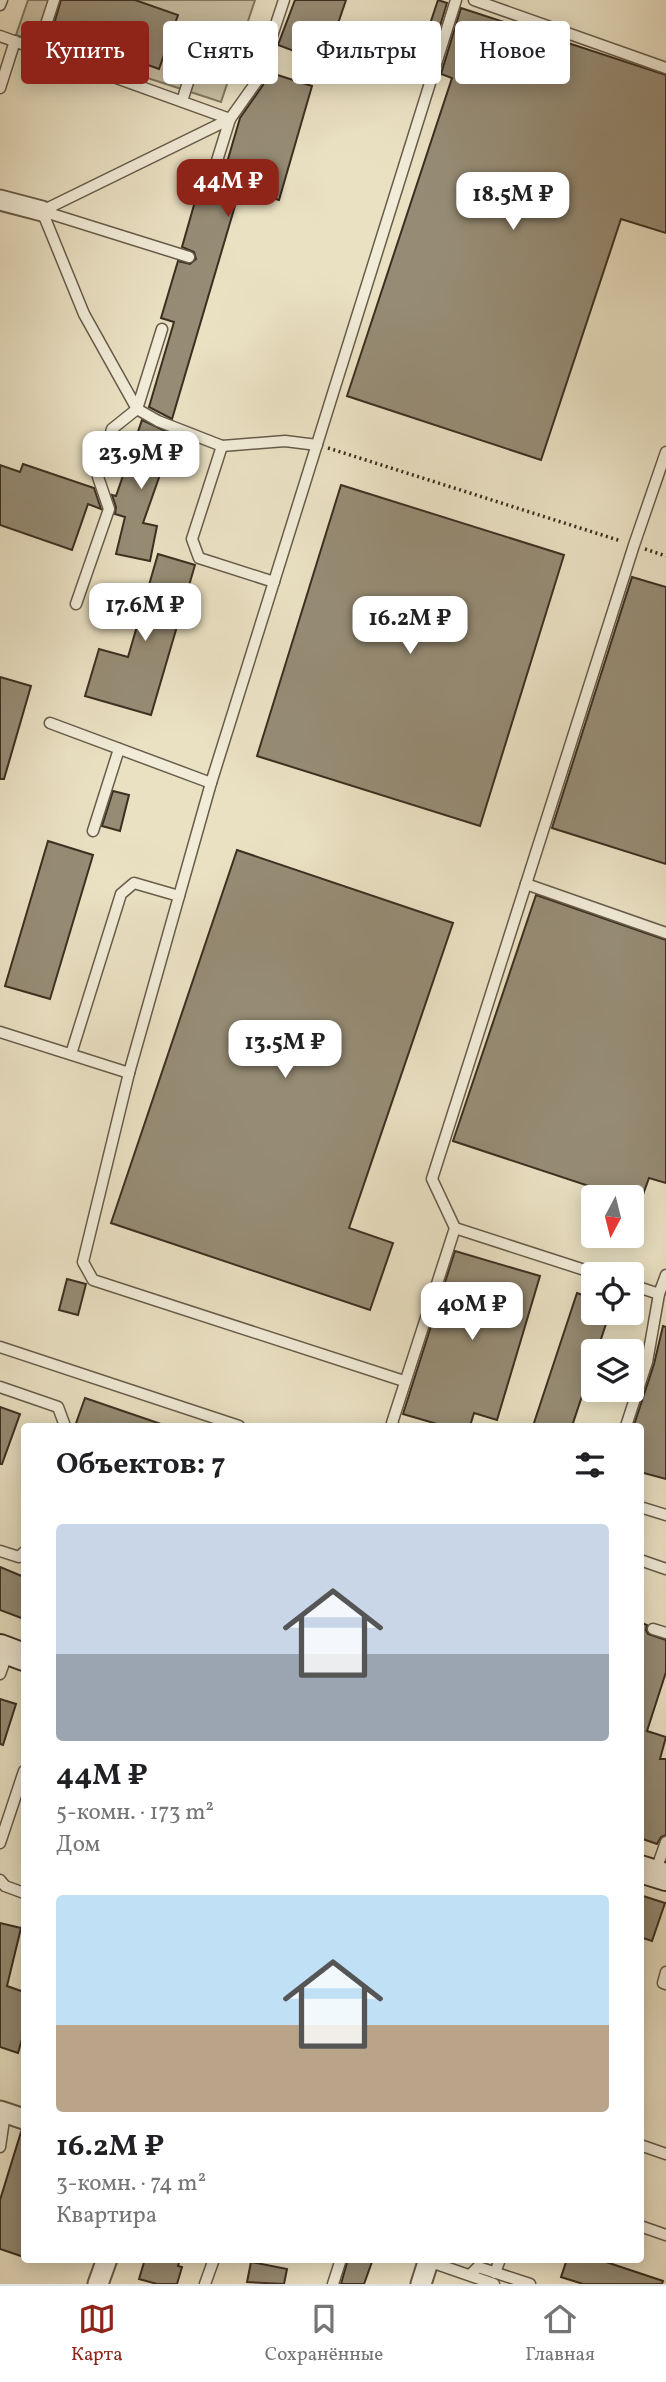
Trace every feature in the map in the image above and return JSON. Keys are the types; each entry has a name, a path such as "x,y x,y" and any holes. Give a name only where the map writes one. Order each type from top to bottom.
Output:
{"street":[{"path":"0,200 43,211"},
{"path":"2,2112 21,2118"},
{"path":"99,2284 106,2263"},
{"path":"421,2284 426,2263"}],"lane":[{"path":"0,5 2,0"},
{"path":"47,21 54,0"},
{"path":"277,21 284,0"},
{"path":"404,1381 93,1280 83,1262 129,1073 211,783 456,0"},
{"path":"474,0 666,68"},
{"path":"0,36 21,43"},
{"path":"0,88 15,41"},
{"path":"133,84 230,119"},
{"path":"182,102 188,84"},
{"path":"206,196 230,119 254,84"},
{"path":"43,211 230,119"},
{"path":"43,211 84,314 137,409 158,421 222,446 285,441 317,445"},
{"path":"43,211 189,257"},
{"path":"76,604 109,509 98,477 112,429 137,409 162,329"},
{"path":"222,446 192,539 199,558 274,582"},
{"path":"392,1423 455,1227 432,1179 666,452"},
{"path":"50,723 211,783"},
{"path":"93,831 119,749"},
{"path":"71,1055 121,894 134,883 179,896"},
{"path":"526,884 666,933"},
{"path":"0,1032 129,1073"},
{"path":"455,1227 581,1269"},
{"path":"627,1423 647,1362 659,1294 666,1275"},
{"path":"644,1289 659,1294"},
{"path":"0,1347 230,1423"},
{"path":"0,1387 58,1407 64,1423"},
{"path":"644,1508 666,1516"},
{"path":"0,1551 19,1557 21,1555"},
{"path":"644,1561 666,1569"},
{"path":"653,1629 666,1633"},
{"path":"0,1843 21,1780"},
{"path":"654,1873 666,1842"},
{"path":"0,1880 5,1886 21,1892"},
{"path":"666,1972 663,1983 666,1984"},
{"path":"0,2147 2,2112"},
{"path":"644,2146 666,2154"},
{"path":"644,2227 666,2235"},
{"path":"205,2284 213,2263"},
{"path":"333,2284 340,2263"},
{"path":"435,2263 470,2276 478,2267 495,2278 530,2284"}],"path":[{"path":"317,445 666,556"}],"shaded area":[{"path":"28,0 255,0 248,21 163,21 163,83 149,78 149,21 21,21 21,37 16,35"},
{"path":"166,84 227,84 221,102"}],"building":[{"path":"61,0 135,0 178,15 176,21 163,21 163,58 159,69 149,65 149,21 55,21"},
{"path":"295,0 346,0 339,21 292,21 292,50 278,45"},
{"path":"438,0 447,3 441,23 431,21"},
{"path":"461,8 501,21 457,21"},
{"path":"455,28 455,84 570,84 570,44 666,75 666,233 621,219 541,460 347,396 452,78 441,74"},
{"path":"278,75 292,80 292,84 312,86 279,200 240,189 172,419 149,407 174,322 161,318 178,261 190,264 196,259 194,252 182,247 202,177 199,197 207,203 213,199 218,182 221,183 240,118 263,85 278,84"},
{"path":"142,420 174,435 143,523 157,526 150,561 116,554 125,517 115,514 112,495 116,496"},
{"path":"23,464 94,488 101,509 88,504 72,550 0,525 0,465 20,472"},
{"path":"341,485 564,555 480,826 257,756"},
{"path":"158,554 195,565 151,715 85,696 99,649 128,657"},
{"path":"632,577 666,587 666,864 552,828"},
{"path":"0,677 31,686 4,779 0,779"},
{"path":"113,791 129,795 120,831 102,826"},
{"path":"48,841 93,855 50,999 5,986"},
{"path":"237,850 453,923 349,1228 393,1243 370,1310 111,1223"},
{"path":"536,895 666,940 666,1183 649,1178 644,1192 644,1185 586,1185 453,1141"},
{"path":"455,1251 540,1276 497,1420 474,1413 471,1423 434,1423 403,1414"},
{"path":"67,1279 86,1284 78,1315 59,1310"},
{"path":"577,1293 581,1294 581,1325 606,1325 601,1339 581,1339 581,1399 573,1423 534,1423"},
{"path":"663,1326 666,1327 666,1479 644,1473 644,1423 635,1423 642,1402 644,1402"},
{"path":"85,1398 158,1423 76,1423"},
{"path":"0,1407 20,1414 2,1464 0,1464"},
{"path":"0,1567 21,1576 21,1618 0,1610"},
{"path":"644,1624 647,1625 648,1634 666,1640 666,1672 647,1731 666,1737 660,1759 666,1759 666,1835 661,1837 657,1844 644,1839"},
{"path":"0,1699 16,1704 3,1745 0,1744"},
{"path":"644,1896 665,1903 652,1941 644,1938"},
{"path":"0,1923 21,1928 7,1986 21,1991 21,2042 18,2053 0,2047"},
{"path":"21,2132 21,2256 0,2249 0,2200"},
{"path":"144,2263 179,2263 178,2266 182,2267 177,2284 157,2284 139,2279"},
{"path":"251,2263 287,2269 284,2284 247,2282"},
{"path":"347,2263 372,2263 364,2284 341,2284"},
{"path":"566,2263 609,2263 663,2281 662,2284 583,2284 561,2277"}]}
